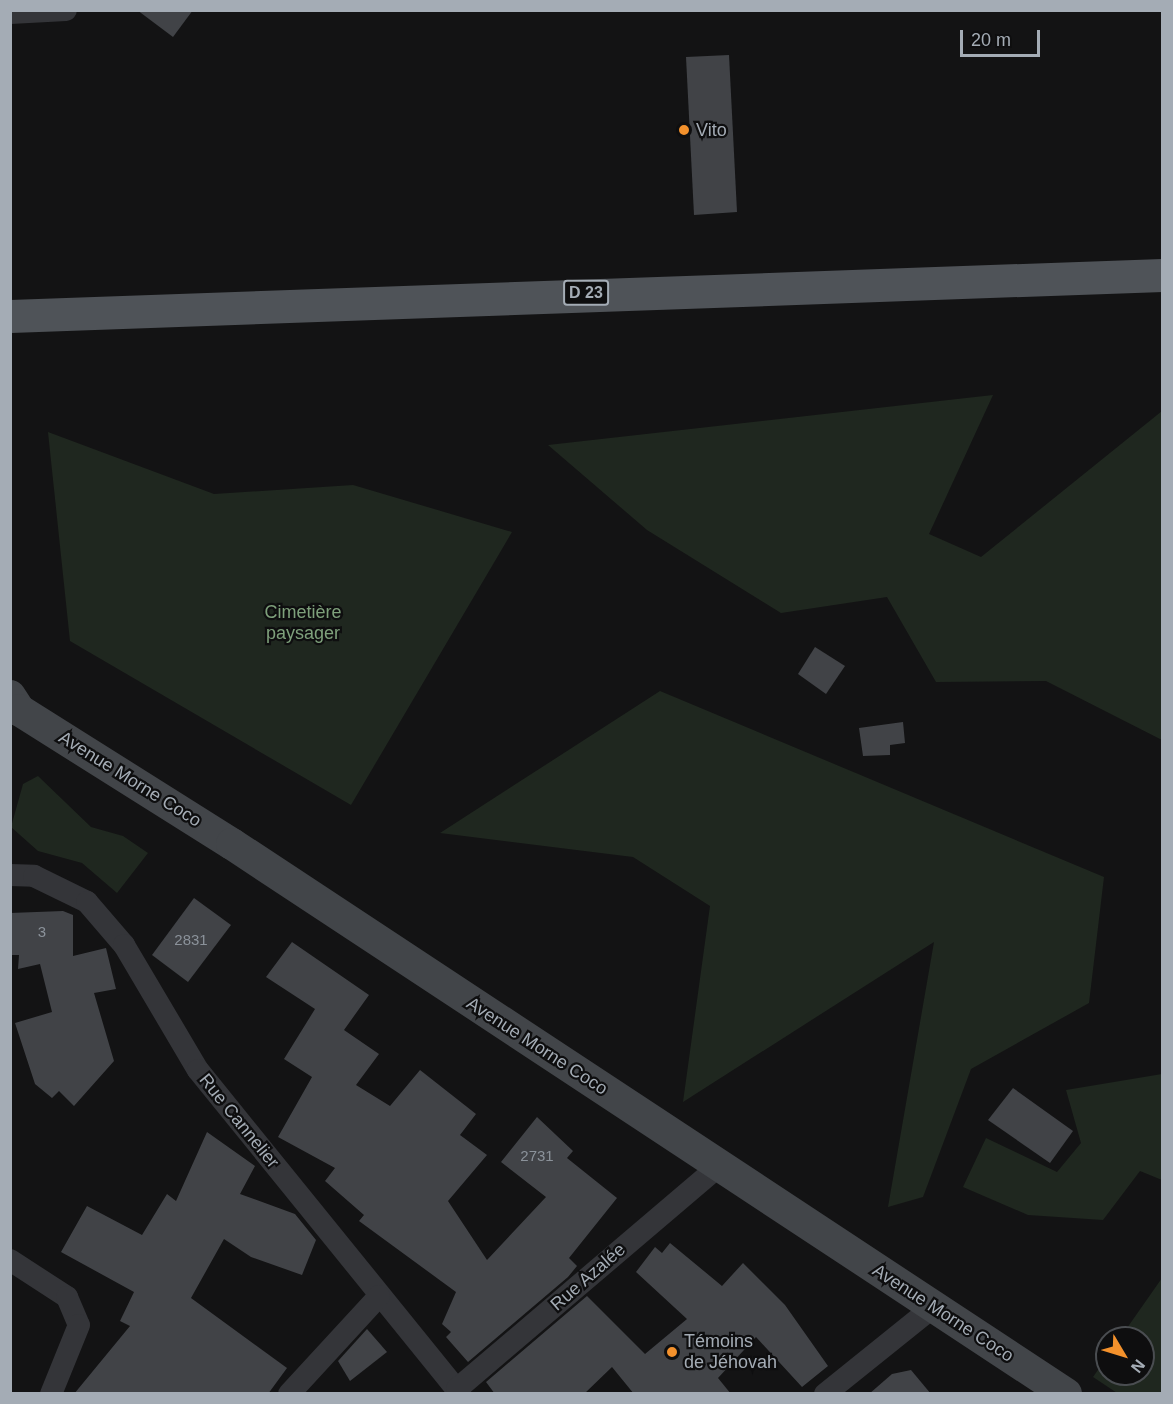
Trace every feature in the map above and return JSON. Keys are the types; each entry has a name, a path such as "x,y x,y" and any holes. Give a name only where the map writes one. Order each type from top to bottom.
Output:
{"main road":[{"name":"D 23","path":"10,316 1162,275"}],"street":[{"path":"10,13 66,10"},
{"name":"Avenue Morne Coco","path":"13,711 720,1165 932,1308 1066,1394"},
{"name":"Rue Cannelier","path":"10,875 34,876 94,910 124,945 198,1070 378,1296 459,1391"},
{"name":"Rue Azalée","path":"459,1391 720,1165"},
{"path":"10,1260 67,1297 79,1325 51,1394"},
{"path":"289,1394 378,1296"},
{"path":"825,1394 932,1308"}],"green space":[{"path":"993,395 929,534 981,557 1162,411 1162,740 1046,681 936,682 887,597 781,613 647,530 548,445"},
{"name":"Cimetière paysager","path":"48,432 214,494 353,485 512,532 351,805 70,641"},
{"path":"660,691 1104,877 1089,1003 971,1069 923,1197 888,1207 934,942 683,1102 710,906 633,857 440,833"},
{"path":"38,776 91,827 123,836 148,853 117,893 82,863 38,851 11,827 23,784"},
{"path":"1162,1074 1162,1180 1140,1171 1103,1220 1028,1215 963,1187 986,1138 1057,1172 1081,1143 1066,1090"},
{"path":"1162,1278 1162,1393 1117,1393 1106,1386 1155,1386 1155,1326 1128,1326"}],"building":[{"path":"137,10 193,10 173,37"},
{"path":"729,55 737,212 694,215 686,57"},
{"path":"815,647 845,666 826,694 798,674"},
{"path":"903,722 905,743 890,745 890,755 863,756 859,728"},
{"path":"194,898 231,925 188,982 152,955"},
{"path":"63,911 73,915 73,956 106,948 116,989 94,993 114,1061 74,1106 59,1091 52,1098 35,1084 15,1023 52,1012 40,964 18,969 19,955 10,955 10,913"},
{"path":"292,942 369,995 344,1030 379,1054 356,1085 390,1106 420,1070 476,1114 460,1135 487,1155 448,1201 487,1260 546,1197 501,1162 537,1117 573,1151 567,1158 617,1198 569,1258 577,1266 568,1277 468,1362 446,1337 451,1332 442,1324 456,1292 359,1221 364,1215 325,1181 335,1168 278,1137 312,1077 284,1059 315,1009 266,977"},
{"path":"1013,1088 1073,1131 1050,1163 988,1120"},
{"path":"207,1132 255,1166 240,1194 295,1214 316,1240 302,1275 251,1257 224,1239 191,1298 287,1368 268,1394 74,1394 130,1326 120,1321 134,1292 61,1252 87,1206 142,1235 167,1194 176,1201"},
{"path":"670,1243 722,1286 743,1263 785,1305 828,1366 802,1387 756,1337 718,1378 731,1394 634,1394 612,1367 584,1394 495,1394 486,1382 587,1296 645,1354 687,1319 636,1272 655,1247 662,1253"},
{"path":"367,1329 387,1352 350,1381 338,1361"},
{"path":"911,1370 931,1394 869,1394 892,1374"}],"place":[{"name":"Vito","path":"684,130"},
{"name":"Témoins de Jéhovah","path":"672,1352"}]}
